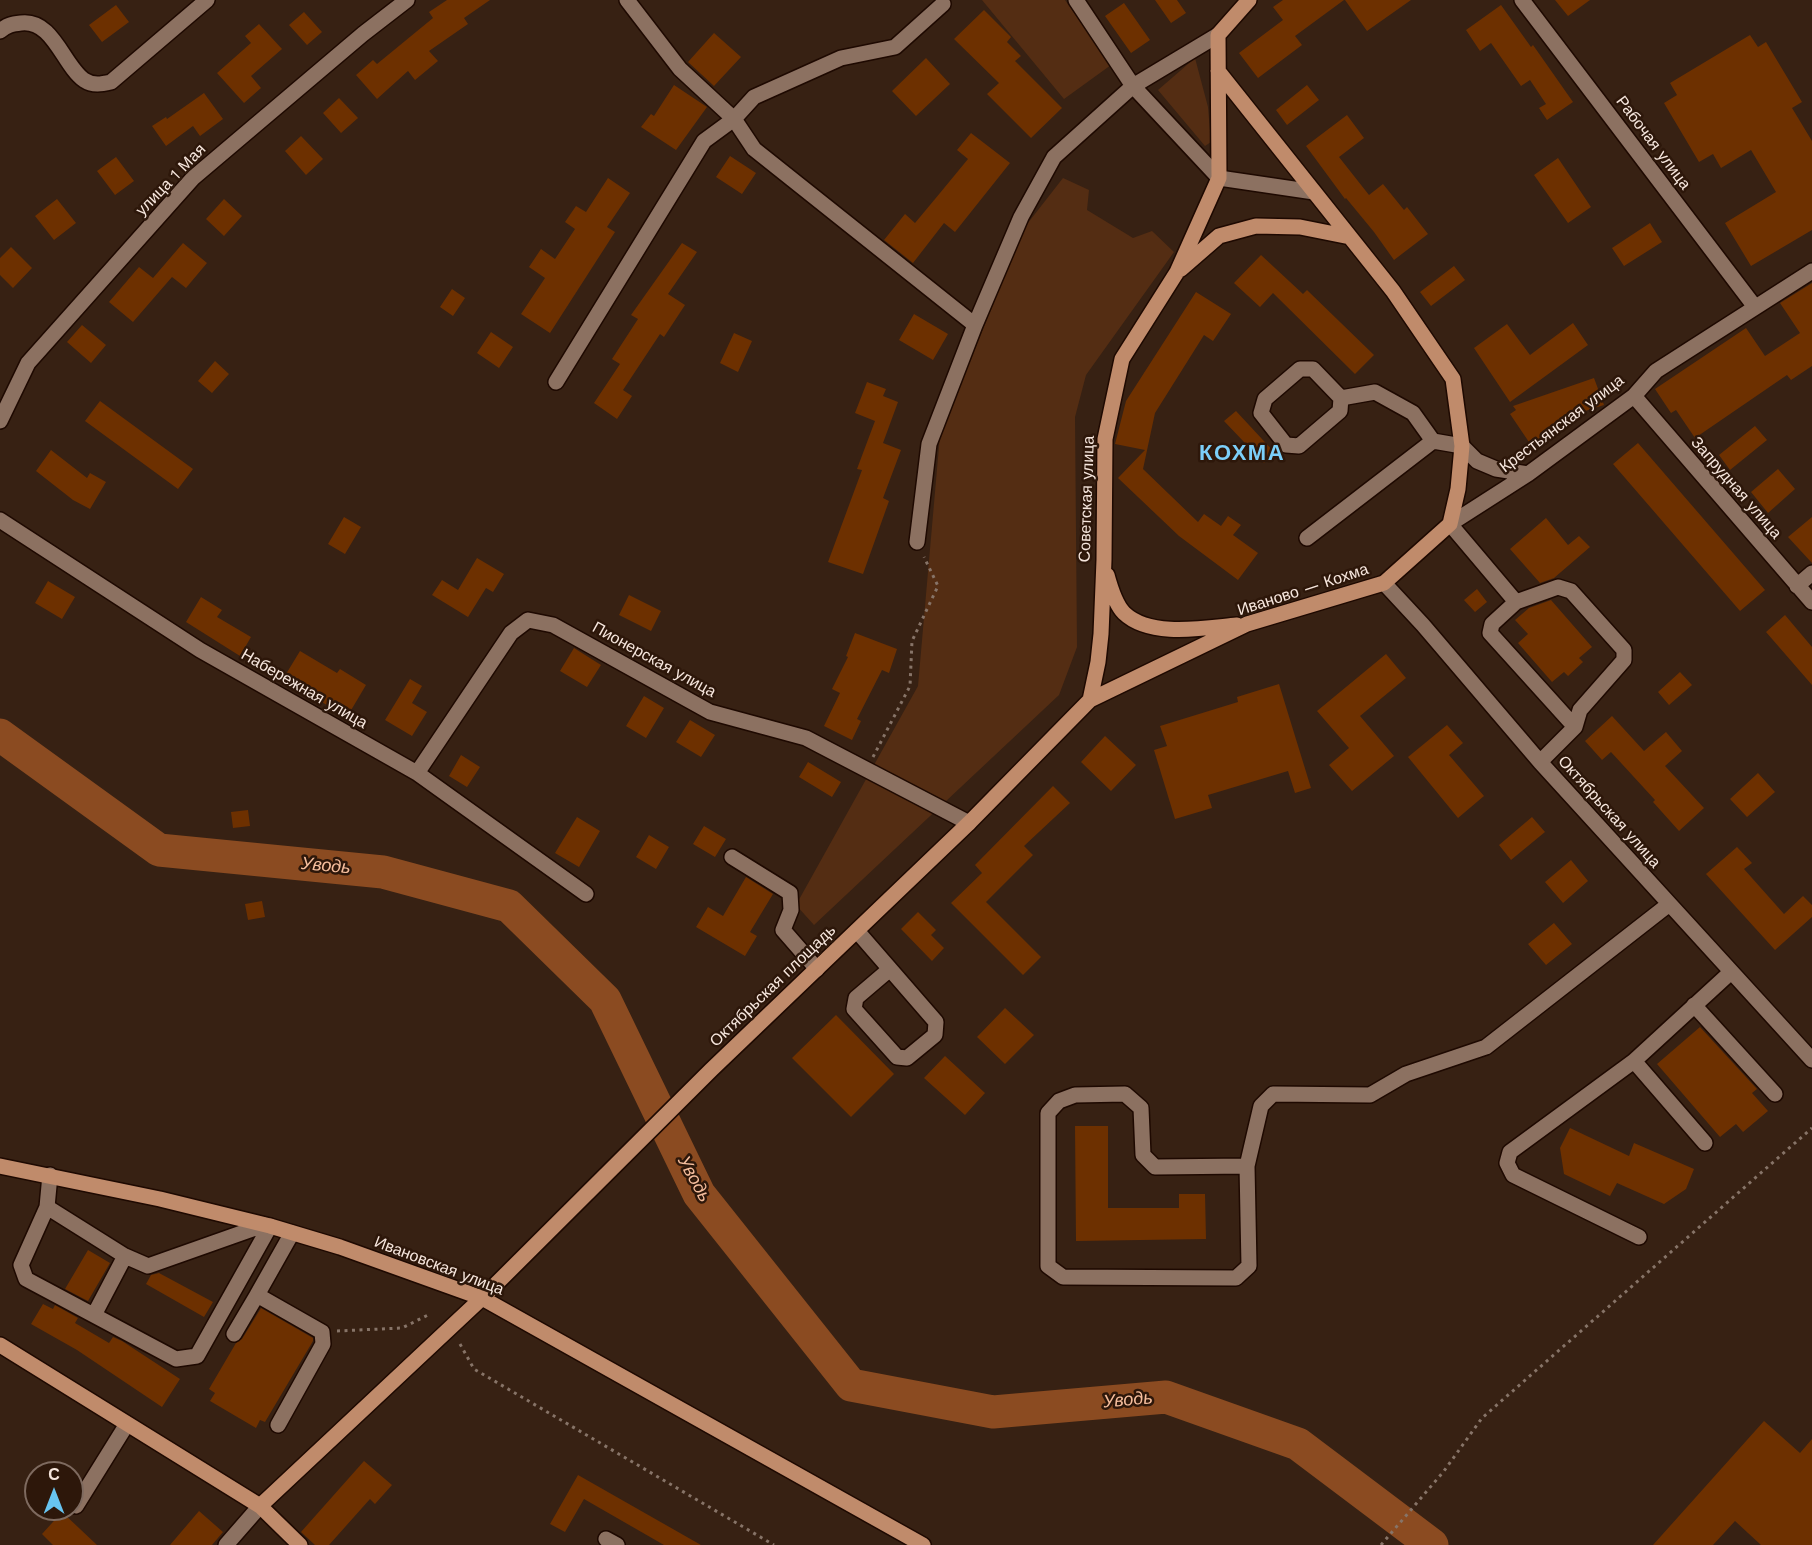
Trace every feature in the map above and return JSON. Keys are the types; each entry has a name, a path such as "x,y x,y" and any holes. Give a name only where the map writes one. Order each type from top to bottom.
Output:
{"main road":[{"path":"1218,35 1250,0"},
{"name":"Советская улица","path":"1090,700 1098,662 1104,560 1105,440 1122,359 1177,272 1219,178 1218,35"},
{"path":"1218,71 1393,291 1453,379 1462,446 1458,489 1450,524"},
{"path":"1177,272 1219,236 1256,226 1300,227 1350,237"},
{"name":"Иваново — Кохма","path":"1090,700 1247,624 1384,583 1450,524"},
{"path":"1104,560 1110,588 1123,612 1141,623 1163,630 1247,624"},
{"name":"Октябрьская площадь","path":"260,1506 482,1298 711,1070 969,824 1090,700"},
{"name":"Ивановская улица","path":"0,1166 159,1199 267,1226 340,1247 482,1298 922,1545"},
{"path":"0,1345 260,1506 300,1545"}],"street":[{"path":"0,31 8,24 29,22 47,32 83,79 96,84 111,82 207,0"},
{"name":"улица 1 Мая","path":"0,421 28,363 193,178 363,34 407,0"},
{"path":"627,0 680,69 734,119 754,148 975,326"},
{"path":"1076,0 1133,86 1219,178 1314,192"},
{"name":"Рабочая улица","path":"1522,0 1755,308"},
{"path":"556,382 704,141 734,119 754,97 841,58 895,47 943,4"},
{"path":"917,542 929,444 1021,217 1054,157 1133,86 1218,35"},
{"name":"Крестьянская улица","path":"1450,524 1528,474 1634,396 1656,371 1812,271"},
{"path":"1300,369 1313,369 1341,398 1340,411 1299,446 1286,445 1261,413 1265,399 1300,369"},
{"path":"1341,398 1375,392 1413,413 1433,441 1462,446 1478,461 1496,469 1528,474"},
{"name":"Запрудная улица","path":"1634,396 1812,603"},
{"path":"1307,538 1433,441"},
{"name":"Набережная улица","path":"0,520 200,650 417,774 586,894"},
{"path":"1450,524 1516,602"},
{"path":"1797,586 1812,573"},
{"name":"Октябрьская улица","path":"1384,583 1668,905 1812,1060"},
{"path":"1540,762 1575,727 1580,710 1624,660 1624,651 1571,591 1558,587 1516,602 1492,624 1490,633 1575,727"},
{"name":"Пионерская улица","path":"417,774 511,633 528,620 553,625 710,712 806,738 969,824"},
{"path":"732,857 790,893 791,910 783,930 817,969"},
{"path":"1247,1166 1155,1167 1143,1155 1141,1108 1125,1094 1075,1095 1059,1101 1048,1113 1048,1266 1063,1277 1236,1278 1249,1266 1247,1166 1261,1106 1273,1094 1370,1095 1406,1074 1485,1047 1668,905"},
{"path":"857,931 890,969 936,1022 935,1035 907,1058 897,1057 854,1009 856,998 890,969"},
{"path":"1639,1237 1513,1175 1507,1163 1510,1152 1634,1060 1731,972"},
{"path":"1694,1005 1775,1094"},
{"path":"1634,1060 1706,1143"},
{"path":"50,1175 47,1207 21,1265 26,1279 176,1359 197,1356 267,1226"},
{"path":"47,1207 125,1256 148,1266 267,1226"},
{"path":"234,1334 292,1233"},
{"path":"94,1315 125,1256"},
{"path":"256,1294 322,1332 323,1344 278,1425"},
{"path":"84,1493 127,1424"},
{"path":"226,1545 260,1506"}],"path":[{"path":"866,770 910,686 912,641 938,586 917,542"},
{"path":"1382,1545 1444,1471 1482,1418 1812,1128"},
{"path":"322,1332 402,1328 428,1315"},
{"path":"460,1344 474,1369 774,1545"}],"shaded area":[{"path":"982,0 1065,0 1111,65 1064,99"},
{"path":"1195,58 1208,107 1211,142 1205,146 1158,90"},
{"path":"1063,178 1089,190 1087,210 1133,238 1152,231 1174,252 1086,375 1075,417 1077,647 1059,695 814,925 796,905 918,686 940,435 1024,228"}],"building":[{"path":"447,0 490,0 464,18 468,24 429,51 438,61 415,80 408,71 377,99 356,75 373,60 377,64 433,18 429,12"},
{"path":"1155,0 1177,0 1186,13 1171,23"},
{"path":"1283,0 1344,0 1295,36 1302,45 1258,78 1239,53 1283,20 1273,7"},
{"path":"1345,0 1411,0 1367,31"},
{"path":"1555,0 1590,0 1568,16"},
{"path":"1124,3 1150,40 1131,53 1105,16"},
{"path":"116,5 129,22 102,42 89,25"},
{"path":"1501,5 1531,47 1533,45 1573,102 1547,120 1539,108 1546,104 1530,80 1521,86 1491,43 1480,51 1466,30"},
{"path":"984,10 1011,37 1007,42 1021,56 1015,61 1062,108 1031,138 987,94 999,83 954,39"},
{"path":"304,12 322,32 307,45 289,25"},
{"path":"259,24 282,49 251,76 261,88 244,103 217,73 251,43 245,36"},
{"path":"714,33 741,57 714,86 688,62"},
{"path":"1750,35 1758,47 1766,42 1802,102 1792,108 1812,141 1812,230 1751,266 1725,223 1776,192 1751,150 1721,168 1713,154 1699,162 1664,103 1677,95 1670,83"},
{"path":"926,58 950,84 916,116 892,91"},
{"path":"674,85 707,107 676,150 641,127 651,114 654,116"},
{"path":"1307,85 1319,100 1287,125 1276,110"},
{"path":"204,93 223,119 200,136 193,126 166,146 152,126 166,117 167,119"},
{"path":"339,98 358,118 341,133 323,113"},
{"path":"1347,115 1364,138 1339,157 1369,195 1383,184 1404,210 1407,207 1428,234 1394,260 1306,146"},
{"path":"971,133 1010,163 955,232 944,223 913,263 884,240 905,214 915,223 968,159 957,150"},
{"path":"301,136 323,159 306,175 285,151"},
{"path":"730,156 756,173 742,194 716,177"},
{"path":"116,157 134,181 115,195 97,171"},
{"path":"1558,158 1591,207 1568,223 1534,175"},
{"path":"608,178 630,193 607,227 615,232 550,333 521,314 545,278 529,267 541,249 555,259 575,229 565,222 576,206 586,212"},
{"path":"57,199 76,223 54,240 35,216"},
{"path":"224,199 242,216 224,236 206,219"},
{"path":"1650,223 1662,242 1624,266 1612,248"},
{"path":"183,243 207,263 186,288 172,277 133,322 109,302 139,267 153,278"},
{"path":"682,243 697,252 668,294 685,305 664,337 660,334 623,390 632,396 617,419 594,403 620,364 612,359 638,319 631,315"},
{"path":"11,247 32,268 13,288 0,275 0,258"},
{"path":"1261,255 1303,294 1307,290 1374,355 1355,374 1273,293 1260,307 1234,283"},
{"path":"1454,266 1465,280 1431,306 1420,292"},
{"path":"1812,283 1812,366 1791,380 1787,375 1695,438 1676,410 1671,413 1655,389 1746,328 1765,356 1800,333 1780,303"},
{"path":"452,289 465,298 453,316 440,307"},
{"path":"1196,292 1231,314 1213,341 1204,335 1155,413 1143,469 1198,522 1204,514 1221,526 1228,516 1241,525 1233,535 1258,553 1238,580 1179,536 1118,478 1145,450 1115,444 1126,401"},
{"path":"914,314 948,334 933,360 899,340"},
{"path":"1573,323 1588,345 1510,402 1474,348 1507,324 1530,355"},
{"path":"82,325 106,345 91,363 67,342"},
{"path":"491,332 513,347 499,368 477,353"},
{"path":"734,333 752,341 738,372 720,363"},
{"path":"215,361 229,374 212,393 198,381"},
{"path":"1594,378 1604,405 1585,411 1533,448 1510,414 1516,410 1513,406"},
{"path":"867,382 886,389 883,396 898,402 883,443 901,450 883,498 889,501 863,574 828,562 862,470 857,469 875,421 855,413"},
{"path":"100,401 193,469 178,489 85,421"},
{"path":"1236,411 1275,453 1264,463 1224,421"},
{"path":"1755,426 1767,440 1730,470 1719,455"},
{"path":"1638,443 1765,590 1740,611 1613,464"},
{"path":"51,450 87,478 90,473 106,482 90,509 73,500 36,471"},
{"path":"1778,469 1795,489 1768,513 1751,492"},
{"path":"344,517 361,527 345,554 328,544"},
{"path":"1812,517 1812,563 1788,537"},
{"path":"1546,518 1568,545 1579,536 1590,547 1554,578 1540,583 1510,549"},
{"path":"477,558 504,574 493,592 486,588 468,617 432,595 442,580 458,590"},
{"path":"48,581 75,597 62,619 35,603"},
{"path":"1477,589 1487,602 1475,612 1464,600"},
{"path":"629,595 661,611 651,631 619,615"},
{"path":"201,597 222,610 217,617 251,637 240,656 186,622"},
{"path":"1551,600 1592,647 1579,658 1583,662 1568,676 1564,672 1552,682 1518,643 1528,634 1515,620 1529,608"},
{"path":"1785,615 1812,647 1812,685 1766,632"},
{"path":"855,633 897,649 889,673 882,670 857,719 861,721 852,740 824,726 840,693 832,689 848,657 846,656"},
{"path":"574,648 601,665 587,687 560,671"},
{"path":"300,651 337,673 340,669 366,685 347,717 283,679"},
{"path":"1386,654 1406,678 1360,716 1394,756 1352,791 1329,765 1349,748 1317,711"},
{"path":"1680,672 1692,685 1669,705 1658,692"},
{"path":"410,679 422,686 412,703 427,712 412,736 385,720"},
{"path":"1279,684 1311,788 1295,793 1288,771 1208,795 1212,808 1175,819 1154,750 1167,746 1160,726 1238,702 1237,697"},
{"path":"644,696 664,708 646,738 626,726"},
{"path":"1612,716 1644,751 1666,732 1682,751 1665,766 1704,808 1679,831 1653,802 1655,800 1611,752 1602,760 1585,741"},
{"path":"690,720 715,735 701,757 676,742"},
{"path":"1447,725 1463,743 1449,755 1484,796 1458,818 1408,757"},
{"path":"1105,736 1136,765 1111,791 1081,762"},
{"path":"461,755 480,767 467,787 449,776"},
{"path":"808,762 841,782 832,797 799,777"},
{"path":"1758,773 1775,792 1747,817 1730,799"},
{"path":"1053,786 1070,803 1024,846 1033,855 986,902 1041,957 1023,975 951,903 982,873 975,865"},
{"path":"248,810 250,826 233,828 231,812"},
{"path":"577,817 600,831 579,867 555,853"},
{"path":"1532,817 1545,832 1511,860 1499,845"},
{"path":"704,826 726,839 715,857 693,844"},
{"path":"649,835 669,847 656,869 636,857"},
{"path":"1737,847 1752,863 1744,869 1784,914 1803,896 1812,905 1812,917 1775,950 1706,874"},
{"path":"1571,860 1588,881 1563,903 1545,882"},
{"path":"746,877 773,894 750,932 757,936 745,956 696,927 708,907 723,916"},
{"path":"262,901 265,917 248,920 245,904"},
{"path":"918,912 936,930 931,935 944,948 932,961 901,929"},
{"path":"1554,923 1572,944 1546,965 1528,944"},
{"path":"1005,1008 1034,1035 1005,1064 977,1037"},
{"path":"836,1015 894,1074 851,1117 792,1058"},
{"path":"1700,1027 1757,1089 1752,1093 1768,1111 1743,1132 1736,1124 1720,1137 1657,1064"},
{"path":"945,1056 985,1093 965,1115 924,1078"},
{"path":"1075,1126 1108,1126 1108,1208 1179,1208 1179,1194 1205,1194 1206,1239 1076,1241"},
{"path":"1570,1128 1629,1156 1634,1143 1694,1169 1686,1189 1664,1204 1617,1183 1610,1196 1564,1174 1560,1148"},
{"path":"88,1250 110,1263 88,1301 65,1289"},
{"path":"159,1273 213,1302 204,1317 146,1284 151,1275"},
{"path":"43,1304 53,1309 55,1305 78,1318 75,1323 109,1343 113,1337 122,1341 180,1379 162,1407 77,1350 31,1324"},
{"path":"261,1308 313,1338 313,1341 265,1422 260,1420 256,1428 210,1401 215,1393 209,1389 236,1343 242,1339"},
{"path":"1764,1421 1800,1453 1812,1439 1812,1545 1761,1545 1735,1521 1713,1545 1653,1545"},
{"path":"364,1461 392,1485 375,1504 370,1499 329,1545 315,1545 301,1532"},
{"path":"578,1475 701,1545 664,1545 584,1499 565,1532 550,1524"},
{"path":"199,1511 223,1532 212,1545 170,1545"},
{"path":"54,1521 72,1521 97,1545 53,1545 42,1534"}],"waterway":[{"name":"Уводь","path":"0,735 159,850 383,872 509,906 605,1000 699,1194 851,1385 993,1412 1166,1397 1298,1444 1432,1545"}],"district":[{"name":"КОХМА","path":"1242,454"}]}
